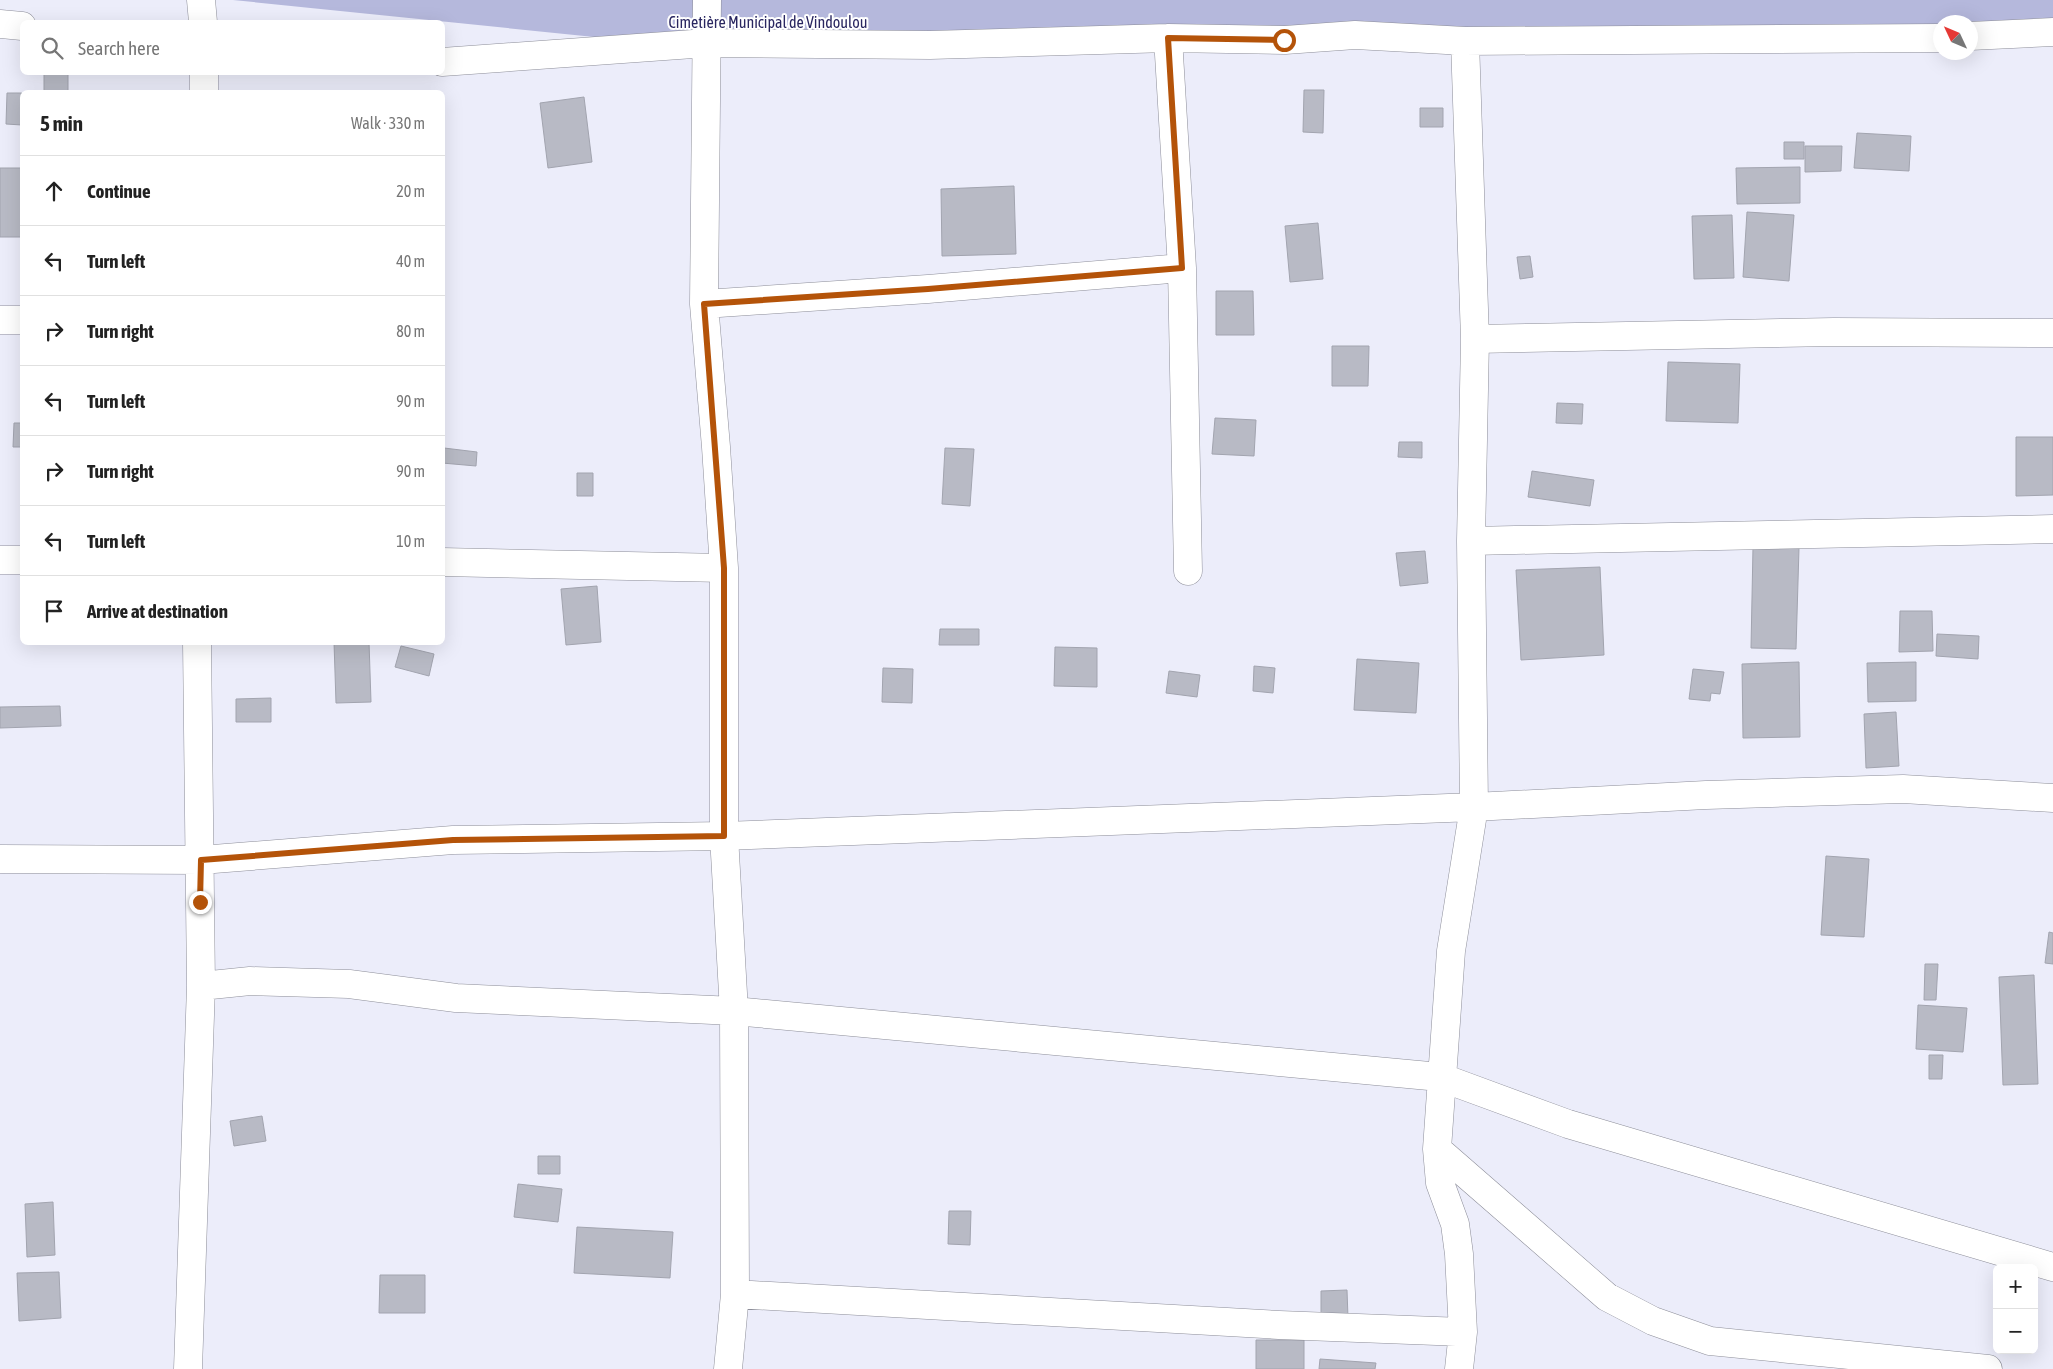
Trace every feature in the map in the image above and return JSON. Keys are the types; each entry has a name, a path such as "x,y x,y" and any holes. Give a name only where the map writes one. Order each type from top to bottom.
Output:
{"street":[{"path":"200,0 203,20"},
{"path":"707,0 704,304 724,568 724,836 734,1010 735,1294 728,1369"},
{"path":"0,24 20,26"},
{"path":"1978,36 2053,32"},
{"path":"445,62 707,43 930,45 1168,38 1284,40 1355,35 1465,41 1933,38"},
{"path":"1168,38 1182,268 1188,571"},
{"path":"1459,1369 1462,1332 1456,1224 1440,1183 1437,1149 1440,1078 1451,951 1474,807 1471,541 1475,339 1465,41"},
{"path":"204,75 204,90"},
{"path":"704,304 928,289 1182,268"},
{"path":"0,320 20,320"},
{"path":"1475,339 1834,332 2053,333"},
{"path":"1471,541 2053,529"},
{"path":"0,560 20,560"},
{"path":"445,562 724,568"},
{"path":"188,1369 201,986 197,645"},
{"path":"0,859 201,860 453,840 724,836 1474,807 1706,795 1903,789 2053,798"},
{"path":"201,986 250,981 349,984 456,998 734,1010 1440,1078 1568,1124 2053,1267"},
{"path":"1437,1149 1608,1296 1653,1321 1710,1341 1988,1369"},
{"path":"735,1294 1279,1325 1462,1332"}],"green space":[{"name":"Cimetière Municipal de Vindoulou","path":"233,0 2053,0 2053,33 1978,23 1978,15 1933,15 1933,38 673,45 445,22 445,20 429,20"}],"building":[{"path":"44,75 68,75 68,90 44,90"},
{"path":"1304,90 1324,90 1323,133 1303,132"},
{"path":"7,93 20,93 20,125 6,124"},
{"path":"584,97 592,162 548,168 540,103"},
{"path":"1420,108 1443,108 1443,127 1420,127"},
{"path":"1857,133 1911,136 1909,171 1854,168"},
{"path":"1784,142 1804,142 1804,159 1784,159"},
{"path":"1805,146 1842,146 1841,171 1805,172"},
{"path":"1800,167 1800,203 1737,204 1736,168"},
{"path":"0,168 20,168 20,237 0,237"},
{"path":"1014,186 1016,254 942,256 941,189"},
{"path":"1747,212 1794,215 1789,281 1743,277"},
{"path":"1732,215 1734,278 1694,279 1692,216"},
{"path":"1318,223 1323,279 1290,282 1285,226"},
{"path":"1530,256 1533,277 1520,279 1517,257"},
{"path":"1216,291 1253,291 1254,335 1216,335"},
{"path":"1332,346 1369,346 1368,386 1332,386"},
{"path":"1668,362 1740,364 1738,423 1666,421"},
{"path":"1557,403 1583,404 1582,424 1556,423"},
{"path":"1215,418 1256,420 1254,456 1212,454"},
{"path":"14,423 20,423 20,447 13,447"},
{"path":"2016,437 2053,437 2053,495 2016,496"},
{"path":"1399,442 1422,442 1422,458 1398,457"},
{"path":"445,448 477,452 476,466 445,463"},
{"path":"945,448 974,449 970,506 942,504"},
{"path":"1532,471 1594,480 1590,506 1528,497"},
{"path":"577,473 593,473 593,496 577,496"},
{"path":"1753,547 1799,548 1796,649 1751,648"},
{"path":"1425,551 1428,583 1400,586 1396,553"},
{"path":"1600,567 1604,655 1521,660 1516,570"},
{"path":"597,586 601,642 566,645 561,589"},
{"path":"1900,611 1932,611 1933,651 1899,652"},
{"path":"940,629 979,629 979,645 939,645"},
{"path":"1937,634 1979,636 1978,659 1936,656"},
{"path":"334,645 369,645 371,702 336,703"},
{"path":"401,646 434,654 429,676 395,667"},
{"path":"1055,647 1097,648 1097,687 1054,686"},
{"path":"1357,659 1419,663 1416,713 1354,710"},
{"path":"1799,662 1800,737 1743,738 1742,664"},
{"path":"1916,662 1916,701 1868,702 1867,663"},
{"path":"1254,666 1275,668 1273,693 1253,691"},
{"path":"883,668 913,669 912,703 882,702"},
{"path":"1693,669 1724,672 1720,694 1711,693 1710,701 1689,699"},
{"path":"1169,671 1200,675 1197,697 1166,693"},
{"path":"271,698 271,722 236,722 236,699"},
{"path":"60,706 61,726 0,728 0,707"},
{"path":"1896,712 1899,766 1866,768 1864,714"},
{"path":"1826,856 1869,859 1864,937 1821,935"},
{"path":"2049,932 2053,933 2053,964 2045,963"},
{"path":"1925,964 1938,964 1936,1000 1924,1000"},
{"path":"2034,975 2038,1084 2003,1085 1999,977"},
{"path":"1918,1005 1967,1008 1963,1052 1916,1049"},
{"path":"1929,1055 1943,1055 1942,1079 1929,1079"},
{"path":"262,1116 266,1141 234,1146 230,1121"},
{"path":"538,1156 560,1156 560,1174 538,1174"},
{"path":"518,1184 562,1189 558,1222 514,1217"},
{"path":"53,1202 55,1255 27,1257 25,1204"},
{"path":"949,1211 971,1211 970,1245 948,1244"},
{"path":"577,1227 673,1232 670,1278 574,1273"},
{"path":"59,1272 61,1318 19,1321 17,1273"},
{"path":"380,1275 425,1275 425,1313 379,1313"},
{"path":"1347,1290 1348,1318 1321,1319 1321,1291"},
{"path":"1256,1340 1304,1340 1304,1369 1256,1369"},
{"path":"1320,1359 1376,1363 1375,1369 1319,1369"}],"route":[{"path":"200,902 201,860 453,840 724,836 724,568 704,304 928,289 1182,268 1168,38 1284,40"}]}
